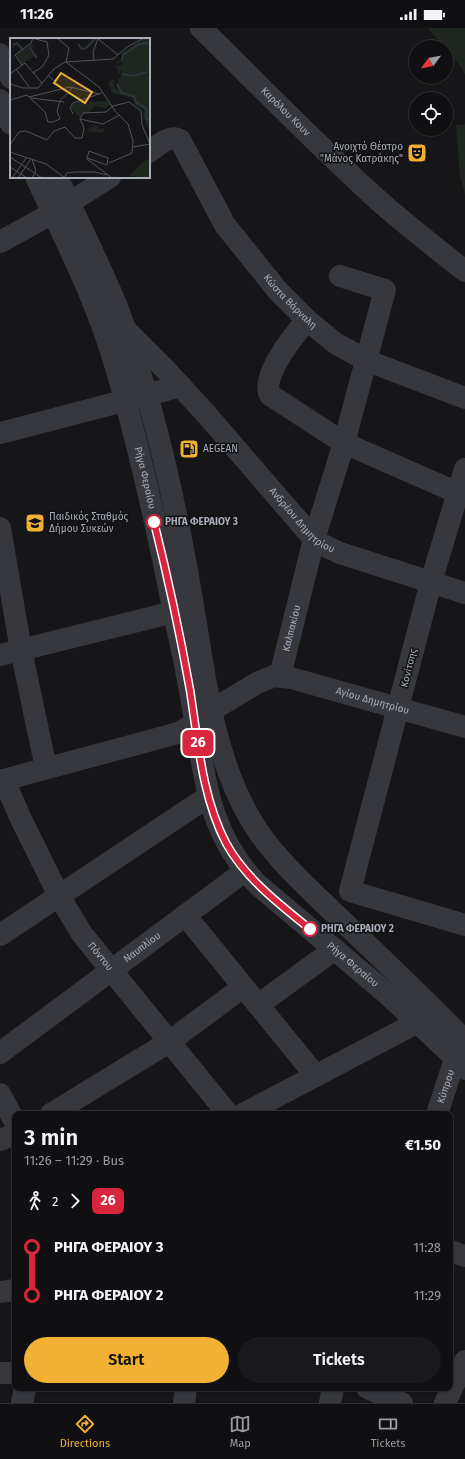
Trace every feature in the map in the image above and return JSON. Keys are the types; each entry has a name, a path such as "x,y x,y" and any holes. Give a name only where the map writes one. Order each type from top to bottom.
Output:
{"street":[{"name":"Καρόλου Κουν","path":"200,28 378,199 411,228 465,271"},
{"path":"0,54 10,76"},
{"path":"0,100 10,122"},
{"name":"Κώστα Βάρναλη","path":"150,151 167,140 176,138 180,140 225,224 278,291 307,320 335,343 368,361 465,398"},
{"name":"Ρήγα Φεραίου","path":"37,178 61,208 116,305 147,395 165,466 184,554 203,717 201,763 216,819 227,843 246,871 268,894 335,949 418,1022 462,1047"},
{"name":"Ρήγα Φεραίου","path":"57,178 61,208 108,340 125,401 155,524 174,612 203,717 227,766 234,786 247,814 264,839 299,879 462,1047"},
{"path":"0,242 61,208 108,178"},
{"name":"Καλπακίου","path":"280,676 314,539 368,361 386,290 340,276"},
{"path":"307,320 287,345 276,363 268,383 267,391 273,398 344,443 461,494"},
{"name":"Ανδρέου Δημητρίου","path":"125,328 181,386 314,539 336,551 465,593"},
{"path":"0,433 181,386"},
{"name":"Κονίτσης","path":"465,468 461,494 431,582 350,891 465,925"},
{"path":"0,528 21,650 46,768"},
{"path":"0,655 174,612"},
{"path":"2,780 170,736 182,731 257,683 267,678 280,676"},
{"name":"Αγίου Δημητρίου","path":"280,676 399,707 465,727"},
{"name":"Πόντου","path":"2,780 59,896 90,944 226,1111"},
{"path":"0,935 209,796"},
{"name":"Ναυπλίου","path":"0,1053 246,871"},
{"path":"185,915 316,1076"},
{"path":"258,1005 335,949"},
{"path":"56,1111 169,1042 243,987"},
{"path":"249,1111 418,1022"},
{"name":"Κύπρου","path":"438,1111 462,1047"},
{"path":"0,1094 12,1116"},
{"path":"0,1140 12,1135"},
{"path":"453,1252 465,1256"},
{"path":"0,1292 12,1290"},
{"path":"453,1386 465,1360"},
{"path":"0,1373 12,1372"},
{"path":"22,1403 24,1391"},
{"path":"184,1403 186,1391"},
{"path":"330,1403 332,1391"},
{"path":"374,1391 402,1403"},
{"path":"445,1403 451,1391"}],"shaded area":[{"path":"428,28 465,28 465,75 461,67 453,57 453,40 438,40"},
{"path":"465,124 465,194 460,177 456,125"}],"bus line":[{"name":"26","path":"154,522 186,669 201,763 209,796 220,830 240,864 258,885 310,929"}],"place":[{"name":"Ανοιχτό Θέατρο \"Μάνος Κατράκης\"","path":"417,153"},
{"name":"AEGEAN","path":"189,449"},
{"name":"ΡΗΓΑ ΦΕΡΑΙΟΥ 3","path":"154,522"},
{"name":"Παιδικός Σταθμός Δήμου Συκεών","path":"35,523"},
{"name":"ΡΗΓΑ ΦΕΡΑΙΟΥ 2","path":"310,929"}]}
